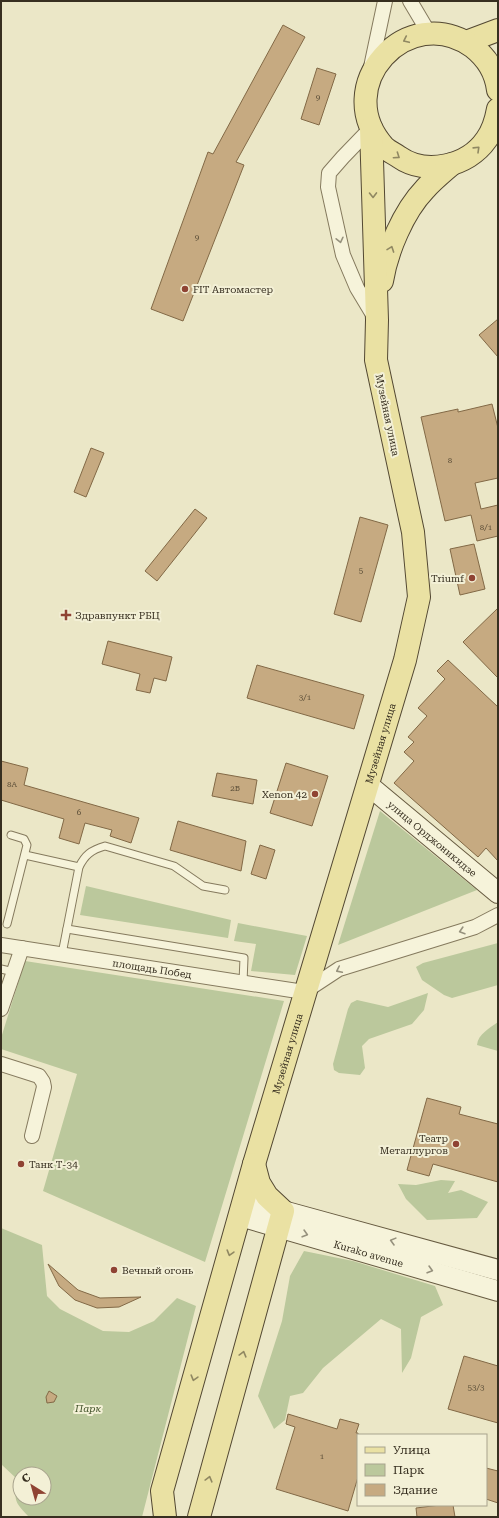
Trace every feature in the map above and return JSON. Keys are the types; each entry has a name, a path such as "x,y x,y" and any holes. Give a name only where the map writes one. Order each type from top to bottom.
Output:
{"main road":[{"path":"466,42 498,30"},
{"path":"376,317 371,128 365,104 369,79 378,62 392,47 409,37 429,33 448,35 466,42 480,53 496,74"},
{"path":"376,317 383,275 391,248 407,212 424,190 452,164 471,155 486,141 496,122 498,109"},
{"path":"371,128 385,148 405,161 428,167 452,164"},
{"name":"Музейная улица","path":"165,1516 162,1491 304,992 405,660 419,597 413,532 376,360 376,317"},
{"name":"улица Орджоникидзе","path":"367,784 498,893"},
{"path":"199,1517 280,1219 259,1183 254,1164"},
{"name":"Kurako avenue","path":"243,1207 498,1291"},
{"name":"Kurako avenue","path":"280,1219 498,1270"}],"street":[{"path":"369,79 385,1"},
{"path":"410,1 429,33"},
{"path":"371,128 329,173 329,195 343,255 356,288 376,317"},
{"path":"304,992 339,969 475,927 498,915"},
{"name":"площадь Побед","path":"1,945 304,992"},
{"path":"1,1009 7,970 22,948"},
{"path":"1,1064 39,1076 43,1082 44,1087 32,1136"}],"lane":[{"path":"6,924 25,855 27,841 11,835"},
{"path":"62,954 79,867 88,853 95,849 105,846 174,866 203,886 225,890"},
{"path":"25,855 79,867"},
{"path":"67,929 244,958 243,982"}],"green space":[{"path":"380,811 477,890 338,945"},
{"path":"86,886 231,920 228,938 80,915"},
{"path":"238,923 307,936 295,975 251,971 256,944 234,941"},
{"path":"498,943 498,985 452,998 444,995 422,980 416,967 423,963"},
{"path":"25,961 284,1001 205,1262 43,1191 77,1074 1,1049 1,1038"},
{"path":"428,993 424,1010 412,1024 369,1039 362,1046 365,1068 360,1075 339,1073 334,1070 333,1064 351,1003 357,1000 388,1007"},
{"path":"498,1022 498,1051 477,1045 482,1034"},
{"path":"441,1180 455,1181 448,1193 461,1190 488,1202 477,1218 427,1220 406,1199 398,1184 416,1185"},
{"name":"Парк","path":"1,1228 42,1245 47,1296 60,1309 103,1331 129,1332 154,1321 177,1298 196,1306 142,1517 29,1517 20,1506 52,1506 52,1466 12,1466 12,1474 1,1464"},
{"path":"304,1251 353,1261 435,1286 443,1305 421,1317 411,1358 402,1373 401,1329 381,1319 323,1368 303,1393 290,1396 285,1420 274,1429 258,1396 282,1321 290,1276"}],"building":[{"path":"283,25 305,37 236,162 244,165 183,321 151,309 208,152 213,154"},
{"path":"317,68 336,74 319,125 301,119"},
{"path":"498,319 498,357 479,335"},
{"path":"492,404 498,428 498,478 475,483 481,509 498,505 498,536 477,541 471,515 445,521 421,417 458,409 458,412"},
{"path":"91,448 104,453 86,497 74,492"},
{"path":"195,509 207,518 157,581 145,571"},
{"path":"360,517 388,525 361,622 334,614"},
{"path":"474,544 485,589 460,595 450,549"},
{"path":"498,608 498,678 463,642"},
{"path":"108,641 172,657 166,681 154,678 150,693 136,690 140,674 102,664"},
{"path":"448,660 498,707 498,861 486,848 478,857 394,783 414,761 404,752 414,742 408,737 427,716 418,708 445,679 437,671"},
{"path":"257,665 364,695 354,729 247,698"},
{"path":"1,761 28,768 24,785 139,818 131,843 110,836 112,830 85,823 79,844 59,838 64,819 1,800"},
{"path":"286,763 328,776 312,826 270,813"},
{"path":"217,773 257,780 253,804 212,796"},
{"path":"178,821 246,841 241,871 170,850"},
{"path":"260,845 275,850 266,879 251,874"},
{"name":"Театр Металлургов","path":"427,1098 461,1107 459,1114 498,1124 498,1182 433,1164 429,1176 407,1170"},
{"path":"48,1264 78,1290 100,1298 141,1297 119,1307 97,1308 75,1300 59,1286"},
{"path":"464,1356 498,1366 498,1423 448,1409"},
{"path":"49,1391 57,1396 54,1402 47,1403 46,1397"},
{"path":"288,1414 337,1429 340,1419 359,1424 356,1433 358,1433 357,1480 348,1511 276,1489 295,1427 286,1424"},
{"path":"487,1468 498,1471 498,1503 487,1499"},
{"path":"453,1506 455,1517 417,1517 416,1508"}],"place":[{"name":"FIT Автомастер","path":"185,289"},
{"name":"Triumf","path":"472,578"},
{"name":"Здравпункт РБЦ","path":"66,615"},
{"name":"Xenon 42","path":"315,794"},
{"name":"Театр Металлургов","path":"456,1144"},
{"name":"Танк Т-34","path":"21,1164"},
{"name":"Вечный огонь","path":"114,1270"}]}
